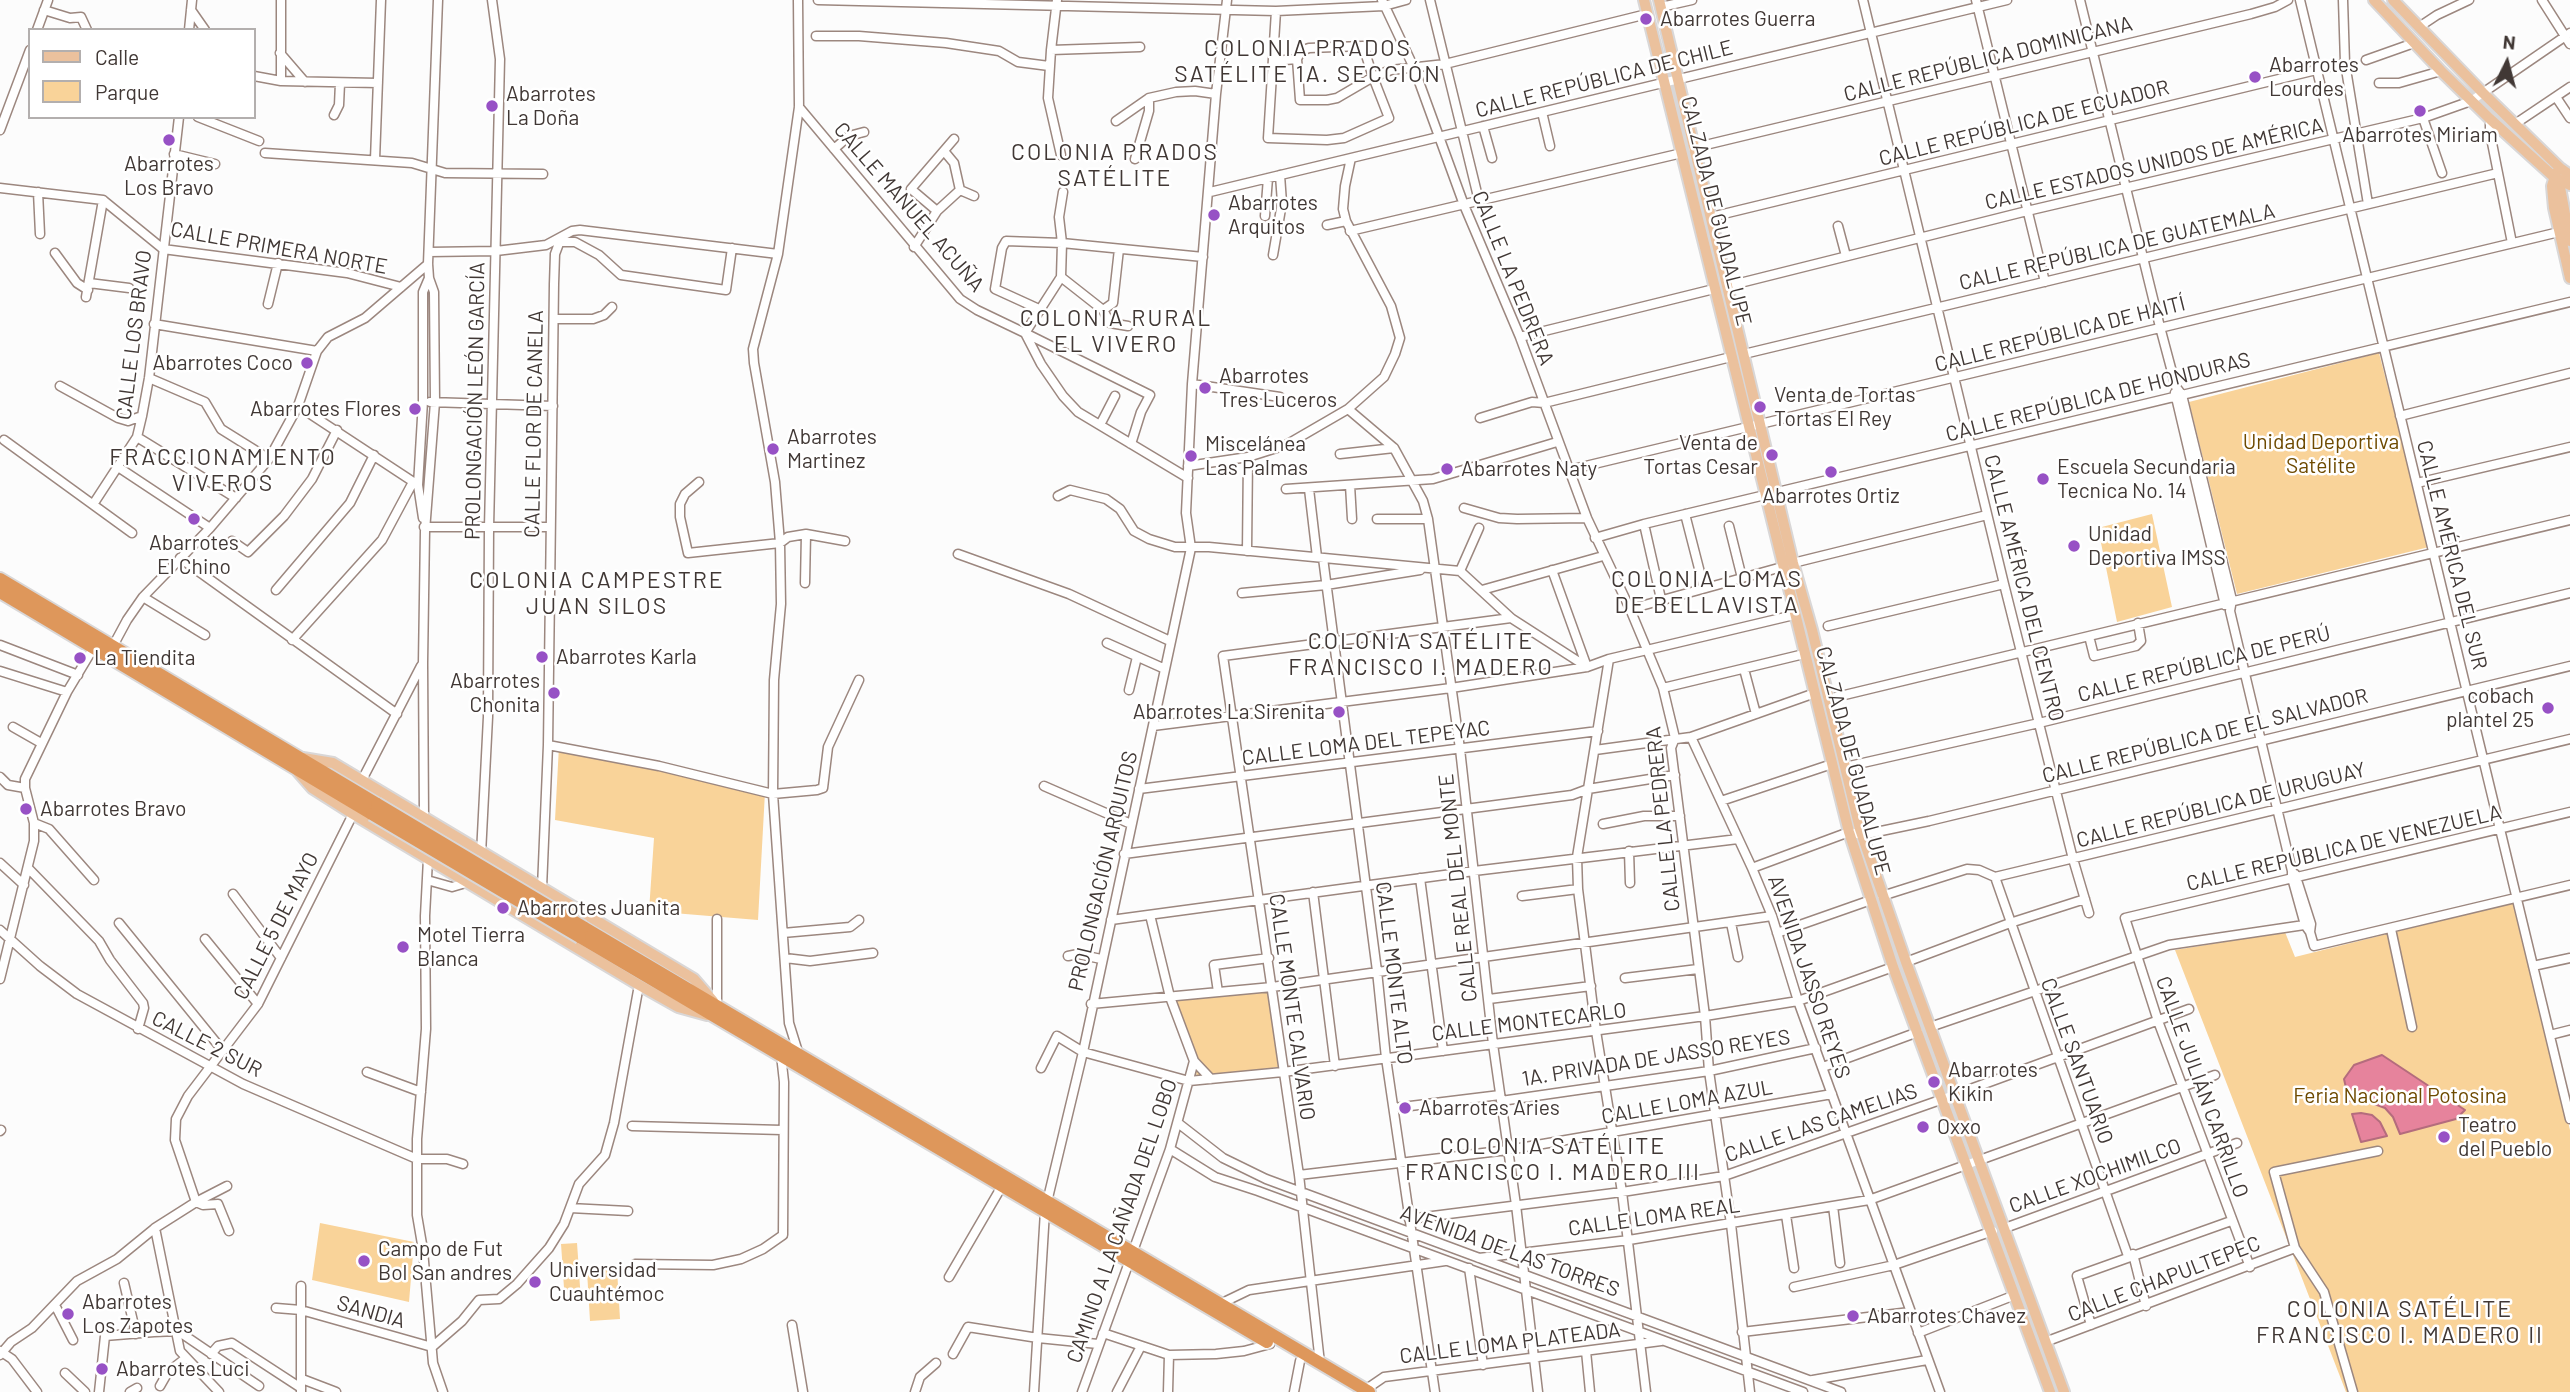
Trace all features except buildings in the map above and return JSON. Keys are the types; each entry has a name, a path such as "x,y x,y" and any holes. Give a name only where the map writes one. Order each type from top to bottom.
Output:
{"highway":[{"path":"0,579 113,646 374,809 1046,1206 1270,1344 1362,1391"},
{"path":"0,592 297,762"},
{"path":"798,1058 1002,1186 1046,1206"},
{"path":"1131,1257 1220,1304 1362,1391"}],"main road":[{"name":"CALZADA DE GUADALUPE","path":"1644,0 1748,427 1771,494"},
{"path":"2374,0 2490,120 2565,174"},
{"path":"2393,0 2565,174"},
{"name":"CALZADA DE GUADALUPE","path":"1660,4 1761,424 1771,494 1788,565 1794,615 1849,832 1894,967 2050,1392"},
{"path":"2565,174 2552,193 2570,278"},
{"path":"2565,174 2559,191 2570,241"},
{"name":"CALZADA DE GUADALUPE","path":"1788,565 1820,628 1828,699 1862,835 1882,896 2064,1392"},
{"path":"297,762 333,763 362,780 694,979 717,1012"},
{"path":"297,762 312,788 639,985 678,1007 717,1012"}],"street":[{"path":"38,28 48,0"},
{"path":"188,28 192,0"},
{"path":"281,0 281,81"},
{"path":"375,160 381,0"},
{"path":"292,640 382,540 420,485 435,402 434,292 428,264 438,0"},
{"name":"PROLONGACIÓN LEÓN GARCÍA","path":"469,883 481,852 488,717 489,528 500,59 492,0"},
{"path":"784,1082 798,1058 789,1023 773,794 774,680 781,604 780,542 775,482 753,349 778,254 799,107 798,0"},
{"path":"818,0 1057,3 1276,11 1406,0"},
{"path":"1191,548 1186,513 1192,384 1210,192 1216,94 1227,0"},
{"path":"1430,0 1479,201"},
{"path":"1660,4 1692,0"},
{"name":"CALLE AMÉRICA DEL CENTRO","path":"1863,0 1987,516 2089,913"},
{"name":"CALLE REPÚBLICA DE CHILE","path":"1210,192 1871,33 1977,4 2007,0"},
{"path":"2080,0 2176,387 2222,602 2230,611"},
{"name":"CALLE REPÚBLICA DOMINICANA","path":"1693,148 2250,14 2288,0"},
{"name":"CALLE AMÉRICA DEL SUR","path":"2300,0 2570,1118"},
{"path":"2343,0 2345,63 2368,204"},
{"path":"2419,27 2469,0"},
{"path":"2542,0 2568,38"},
{"path":"1057,3 1048,98 1061,155"},
{"name":"CALLE LA PEDRERA","path":"1383,3 1414,68 1464,205 1520,337 1595,538 1630,609 1663,688 1675,738 1671,748 1751,1392"},
{"path":"1977,4 2045,282"},
{"path":"44,10 70,18 80,17 87,28"},
{"path":"191,10 204,28"},
{"path":"1276,11 1268,138 1327,140 1344,138 1389,117 1373,77 1363,46 1309,48 1301,51 1297,59 1300,100 1337,98 1373,77 1391,70 1445,64 1647,14"},
{"path":"816,36 946,43 999,51 1018,62 1049,66"},
{"name":"CALLE ESTADOS UNIDOS DE AMÉRICA","path":"1728,286 2126,187 2423,118 2471,101 2568,38"},
{"path":"2366,60 2414,43"},
{"path":"1051,50 1140,47"},
{"path":"280,53 305,82"},
{"path":"0,130 28,55"},
{"path":"1273,61 1297,59"},
{"name":"CALLE REPÚBLICA DE ECUADOR","path":"1711,217 2345,63"},
{"path":"2379,83 2399,83 2441,71"},
{"path":"256,76 281,81 378,83"},
{"path":"334,115 339,104 340,83"},
{"path":"2515,124 2570,88"},
{"path":"1115,121 1149,98 1176,92 1216,94"},
{"path":"2556,97 2570,118"},
{"path":"1135,159 1149,111 1149,98"},
{"name":"CALLE MANUEL ACUÑA","path":"799,107 960,299 976,310 1150,395 1141,412 1131,444"},
{"path":"1542,112 1550,146"},
{"path":"2423,118 2442,173"},
{"name":"CALLE LOS BRAVO","path":"94,503 137,437 142,416 149,378 178,119"},
{"path":"203,119 259,141"},
{"path":"2490,120 2490,133 2512,243"},
{"path":"1483,126 1492,158"},
{"path":"834,149 849,136 864,132"},
{"path":"937,211 911,189 954,139"},
{"path":"944,151 954,163 960,190"},
{"path":"265,153 412,163 445,173 543,174"},
{"path":"1350,231 1682,153"},
{"path":"174,155 215,164"},
{"path":"1188,466 1248,457 1286,445 1348,409 1384,377 1400,338 1391,306 1346,222 1343,209 1351,158"},
{"name":"CALLE REPÚBLICA DE GUATEMALA","path":"1744,354 2498,173"},
{"path":"1273,255 1282,203 1280,175"},
{"path":"1265,216 1268,178"},
{"path":"0,188 103,200 88,290"},
{"path":"960,190 974,196"},
{"path":"914,247 937,211 960,190"},
{"path":"38,192 40,234"},
{"path":"1063,192 1059,217 1062,243 1061,276 1025,332 1041,363 1063,396 1078,412 1188,478"},
{"name":"CALLE PRIMERA NORTE","path":"103,200 163,249 347,274 401,287"},
{"path":"1327,225 1346,222"},
{"path":"1838,226 1846,256"},
{"path":"429,252 496,251 546,245 561,240 572,231 580,230 778,254"},
{"name":"CALLE REPÚBLICA DE HAITÍ","path":"1569,470 2559,232"},
{"path":"561,240 575,242 599,255 621,275 726,290 733,248"},
{"name":"CALLE FLOR DE CANELA","path":"542,888 548,745 555,254 561,240"},
{"path":"1041,310 995,289 1002,248 1006,241 1062,243 1203,257"},
{"path":"546,245 555,254"},
{"path":"1103,310 1114,303 1119,249"},
{"path":"55,253 78,283 88,290 129,288"},
{"path":"268,304 278,263"},
{"path":"113,646 143,597 210,528 269,459 298,406 317,351 328,337 365,318 428,264"},
{"path":"1061,276 1103,310 1110,323 1128,326"},
{"path":"424,817 425,528 420,485 423,292 429,278"},
{"path":"1520,337 1714,289"},
{"name":"CALLE REPÚBLICA DE HONDURAS","path":"1595,538 1685,514 2570,302"},
{"path":"554,319 593,319 604,315 612,307"},
{"path":"154,324 317,351"},
{"path":"1480,418 1532,402 1544,403 1731,357"},
{"path":"2400,416 2570,373"},
{"path":"149,378 205,402 221,429 269,459"},
{"path":"1192,384 1280,397"},
{"path":"60,386 118,418 128,421 142,416"},
{"path":"1100,425 1115,396"},
{"path":"2178,396 2232,600 2230,611 2244,671 2314,946 2570,884"},
{"path":"423,401 553,406"},
{"path":"298,406 420,485"},
{"name":"CALLE REAL DEL MONTE","path":"1348,409 1394,448 1423,501 1428,519 1460,748 1493,1044 1516,1205 1538,1392"},
{"path":"232,541 248,552 284,516 312,479 337,430"},
{"path":"137,437 236,498"},
{"path":"5,440 132,533"},
{"path":"1286,489 1433,479 1558,442"},
{"path":"2417,483 2570,447"},
{"path":"1340,454 1394,448"},
{"path":"276,590 350,503 373,455"},
{"path":"1247,551 1248,457"},
{"path":"118,467 210,528"},
{"path":"699,482 685,494 680,504 688,554 780,542 788,537 806,534 845,541"},
{"path":"1350,485 1352,519"},
{"name":"CALLE MONTE ALTO","path":"1309,489 1326,585 1386,1058 1435,1392"},
{"path":"1058,496 1070,490 1106,499 1121,509 1134,531 1175,547 1209,547 1460,571 1511,618 1587,667"},
{"path":"1464,508 1499,518 1587,518"},
{"path":"1685,514 1704,588"},
{"path":"1630,609 1788,565 1987,516"},
{"path":"1377,519 1428,519"},
{"path":"1828,699 2570,520"},
{"path":"1644,524 1661,599"},
{"path":"1729,526 1742,578"},
{"path":"425,528 550,527"},
{"path":"1460,571 1479,528"},
{"path":"805,583 806,534"},
{"name":"PROLONGACIÓN ARQUITOS","path":"1034,1392 1046,1206 1083,1052 1091,1004 1191,548"},
{"path":"958,554 1069,594 1170,641"},
{"path":"1482,590 1603,556"},
{"path":"180,558 397,714"},
{"path":"1242,593 1326,585 1433,568"},
{"path":"1552,570 1587,667"},
{"path":"1820,628 2004,584"},
{"name":"CALLE REPÚBLICA DE PERÚ","path":"1845,767 2039,723 2570,593"},
{"path":"143,597 205,635"},
{"path":"1153,726 1451,688 1587,667 1609,659 1794,615"},
{"path":"1332,641 1511,618"},
{"path":"2089,636 2094,656 2136,646 2141,641 2138,623"},
{"name":"CALLE MONTE CALVARIO","path":"1320,1363 1299,1175 1223,656 1332,641"},
{"path":"1107,643 1164,669"},
{"path":"0,645 78,675"},
{"path":"0,979 34,841 34,823 25,779 67,692 94,647"},
{"path":"1663,688 1804,654"},
{"path":"1129,690 1138,657"},
{"path":"1609,659 1577,857 1578,889 1595,1031 1629,1241 1646,1392"},
{"path":"362,780 423,663"},
{"name":"CALLE REPÚBLICA DE EL SALVADOR","path":"1849,832 1862,835 2056,791 2570,666"},
{"path":"1744,669 1756,714"},
{"path":"0,671 67,692"},
{"path":"548,745 659,766 773,794 823,788 828,747 859,680"},
{"path":"1595,750 1691,737 1815,693"},
{"path":"13,727 41,743"},
{"name":"CALLE LOMA DEL TEPEYAC","path":"1139,789 1598,731"},
{"name":"AVENIDA JASSO REYES","path":"1691,737 1772,916 1798,1001 1940,1392"},
{"name":"CALLE REPÚBLICA DE URUGUAY","path":"1882,896 1967,869 1979,870 1995,877 2570,739"},
{"path":"1721,801 1832,764"},
{"path":"1124,854 1572,795 1588,789 1675,775"},
{"path":"0,778 8,785 25,788"},
{"path":"1044,786 1131,824"},
{"name":"CALLE REPÚBLICA DE VENEZUELA","path":"2125,918 2294,875 2570,812"},
{"name":"CALLE 5 DE MAYO","path":"196,1202 175,1140 176,1119 188,1096 258,1004 352,814"},
{"path":"1603,824 1643,816 1680,816"},
{"path":"34,823 49,829 94,880"},
{"path":"1752,868 1849,832"},
{"path":"1111,920 1474,870 1738,839"},
{"path":"1629,851 1630,883"},
{"path":"428,859 424,950 426,1029 417,1159 417,1214 423,1250 433,1363 440,1390"},
{"path":"0,863 24,885"},
{"path":"28,868 99,941 143,1003 138,1029"},
{"name":"CALLE SANTUARIO","path":"1995,877 2146,1306"},
{"path":"1420,878 1443,1051"},
{"path":"427,880 452,887 469,883"},
{"path":"1522,896 1578,889"},
{"path":"1313,892 1335,1066"},
{"path":"233,894 281,958"},
{"path":"1906,962 2010,923 2085,899"},
{"path":"1777,933 1871,900"},
{"name":"CAMINO A LA CAÑADA DEL LOBO","path":"1150,915 1170,997 1194,1061 1211,1079"},
{"path":"1091,1004 1272,987 1772,916"},
{"name":"CALLE JULIÁN CARRILLO","path":"2125,918 2158,1021 2250,1266"},
{"path":"717,919 717,1012"},
{"path":"783,933 850,927 859,920"},
{"path":"119,923 223,1051"},
{"path":"1731,923 1738,957"},
{"path":"1930,1027 2169,945 2309,927"},
{"path":"2391,929 2412,1027"},
{"name":"CALLE 2 SUR","path":"0,930 40,967 77,995 138,1029 243,1084 417,1159"},
{"path":"205,939 258,1004"},
{"path":"785,958 810,961 873,953"},
{"path":"1068,956 1078,954 1101,959"},
{"path":"1218,992 1214,965 1269,958"},
{"path":"2533,966 2570,958"},
{"name":"CALLE MONTECARLO","path":"1041,1068 1057,1036 1083,1052 1189,1081 1335,1066 1798,1001 1894,967"},
{"path":"1625,978 1698,969"},
{"path":"432,1347 461,1321 479,1300 499,1299 517,1284 549,1248 564,1224 579,1184 605,1155 639,985"},
{"path":"1489,999 1591,986"},
{"name":"CALLE LAS CAMELIAS","path":"1409,1219 1724,1176 2189,1009"},
{"path":"635,1264 713,1265 741,1259 763,1249 783,1235 782,1049 789,1023"},
{"path":"2550,1035 2570,1030"},
{"path":"1823,1068 1918,1032"},
{"name":"1A. PRIVADA DE JASSO REYES","path":"1394,1108 1604,1085 1709,1070 1816,1048"},
{"name":"CAMINO A LA CAÑADA DEL LOBO","path":"1082,1392 1170,1149 1194,1061"},
{"path":"367,1072 421,1092"},
{"name":"CALLE LOMA REAL","path":"1479,1258 1629,1241 1869,1200 2215,1076"},
{"name":"CALLE LOMA AZUL","path":"1299,1175 1508,1150 1832,1094"},
{"name":"AVENIDA DE LAS TORRES","path":"1178,1123 1223,1158 1266,1179 1841,1392"},
{"path":"632,1126 782,1130"},
{"name":"CALLE XOCHIMILCO","path":"2005,1228 2236,1143"},
{"name":"AVENIDA DE LAS TORRES","path":"1170,1149 1215,1177 1803,1392"},
{"path":"2353,1392 2324,1292 2295,1248 2274,1172 2378,1151"},
{"path":"417,1159 447,1159 463,1164"},
{"path":"37,1392 12,1359 1,1353 10,1342 32,1328 70,1287 117,1259 155,1228 227,1186"},
{"path":"949,1277 1002,1186"},
{"path":"196,1202 203,1205 218,1204 229,1231"},
{"path":"1833,1206 1840,1263"},
{"path":"570,1208 628,1211"},
{"path":"1786,1215 1794,1268"},
{"name":"CALLE CHAPULTEPEC","path":"2091,1325 2077,1276 2231,1221"},
{"path":"155,1228 180,1351 219,1392"},
{"name":"CALLE XOCHIMILCO","path":"1794,1287 1894,1265 1993,1231"},
{"name":"CALLE CHAPULTEPEC","path":"2045,1342 2295,1248"},
{"path":"1220,1304 1249,1290 1448,1261"},
{"path":"1469,1268 1483,1364"},
{"path":"124,1283 136,1334"},
{"path":"301,1286 301,1386"},
{"path":"1918,1333 2015,1295"},
{"path":"55,1305 73,1340"},
{"name":"SANDIA","path":"276,1308 301,1310 432,1347"},
{"path":"1742,1332 1910,1312"},
{"path":"792,1325 803,1392"},
{"path":"953,1354 968,1327 1098,1344"},
{"path":"99,1392 105,1336 178,1331 259,1386"},
{"path":"1102,1333 1169,1355 1244,1351 1270,1344"},
{"name":"CALLE LOMA PLATEADA","path":"1362,1391 1384,1377 1664,1340"},
{"path":"211,1354 218,1346 232,1343 301,1386 334,1392"},
{"path":"1117,1392 1141,1346"},
{"path":"1586,1351 1590,1392"},
{"path":"1166,1390 1169,1355"},
{"path":"160,1386 168,1372 187,1358"},
{"path":"1811,1381 1927,1360"},
{"path":"1294,1392 1300,1361"},
{"path":"915,1392 920,1377 936,1363"},
{"path":"65,1373 85,1392"}],"green space":[{"name":"Unidad Deportiva Satélite","path":"2379,353 2429,547 2237,594 2189,402"},
{"path":"2152,514 2172,607 2117,622 2098,528"},
{"path":"559,746 765,792 758,920 649,911 654,838 555,820"},
{"name":"Feria Nacional Potosina","path":"2515,902 2570,1130 2570,1392 2346,1392 2175,950 2285,932 2295,957"},
{"path":"1270,990 1278,1067 1197,1079 1175,999"},
{"name":"Campo de Fut Bol San andres","path":"320,1223 414,1242 409,1302 312,1280"},
{"path":"577,1243 579,1271 563,1272 561,1244"},
{"path":"617,1269 620,1319 590,1321 587,1271"},
{"path":"579,1273 581,1300 565,1301 563,1274"}],"shaded area":[{"path":"2382,1055 2465,1110 2456,1119 2400,1134 2393,1117 2385,1108 2361,1099 2349,1101 2344,1079 2354,1065"},
{"path":"2352,1114 2372,1115 2380,1122 2387,1136 2361,1142"}],"place":[{"name":"Abarrotes Guerra","path":"1646,19"},
{"name":"Abarrotes Lourdes","path":"2255,77"},
{"name":"Abarrotes La Doña","path":"492,106"},
{"name":"Abarrotes Miriam","path":"2420,111"},
{"name":"Abarrotes Los Bravo","path":"169,140"},
{"name":"Abarrotes Arquitos","path":"1214,215"},
{"name":"Abarrotes Coco","path":"307,363"},
{"name":"Abarrotes Tres Luceros","path":"1205,388"},
{"name":"Venta de Tortas Tortas El Rey","path":"1760,407"},
{"name":"Abarrotes Flores","path":"415,409"},
{"name":"Abarrotes Martinez","path":"773,449"},
{"name":"Venta de Tortas Cesar","path":"1772,455"},
{"name":"Miscelánea Las Palmas","path":"1191,456"},
{"name":"Abarrotes Naty","path":"1447,469"},
{"name":"Abarrotes Ortiz","path":"1831,472"},
{"name":"Escuela Secundaria Tecnica No. 14","path":"2043,479"},
{"name":"Abarrotes El Chino","path":"194,519"},
{"name":"Unidad Deportiva IMSS","path":"2074,546"},
{"name":"Abarrotes Karla","path":"542,657"},
{"name":"La Tiendita","path":"80,658"},
{"name":"Abarrotes Chonita","path":"554,693"},
{"name":"cobach plantel 25","path":"2548,708"},
{"name":"Abarrotes La Sirenita","path":"1339,712"},
{"name":"Abarrotes Bravo","path":"26,809"},
{"name":"Abarrotes Juanita","path":"503,908"},
{"name":"Motel Tierra Blanca","path":"403,947"},
{"name":"Abarrotes Kikin","path":"1934,1082"},
{"name":"Abarrotes Aries","path":"1405,1108"},
{"name":"Oxxo","path":"1923,1127"},
{"name":"Teatro del Pueblo","path":"2444,1137"},
{"name":"Campo de Fut Bol San andres","path":"364,1261"},
{"name":"Universidad Cuauhtémoc","path":"535,1282"},
{"name":"Abarrotes Los Zapotes","path":"68,1314"},
{"name":"Abarrotes Chavez","path":"1853,1316"},
{"name":"Abarrotes Luci","path":"102,1369"}],"district":[{"name":"COLONIA PRADOS SATÉLITE 1A. SECCIÓN","path":"1308,61"},
{"name":"COLONIA PRADOS SATÉLITE","path":"1115,165"},
{"name":"COLONIA RURAL EL VIVERO","path":"1116,331"},
{"name":"FRACCIONAMIENTO VIVEROS","path":"223,470"},
{"name":"COLONIA LOMAS DE BELLAVISTA","path":"1707,592"},
{"name":"COLONIA CAMPESTRE JUAN SILOS","path":"597,593"},
{"name":"COLONIA SATÉLITE FRANCISCO I. MADERO","path":"1421,654"},
{"name":"COLONIA SATÉLITE FRANCISCO I. MADERO III","path":"1553,1159"},
{"name":"COLONIA SATÉLITE FRANCISCO I. MADERO II","path":"2400,1322"}]}
